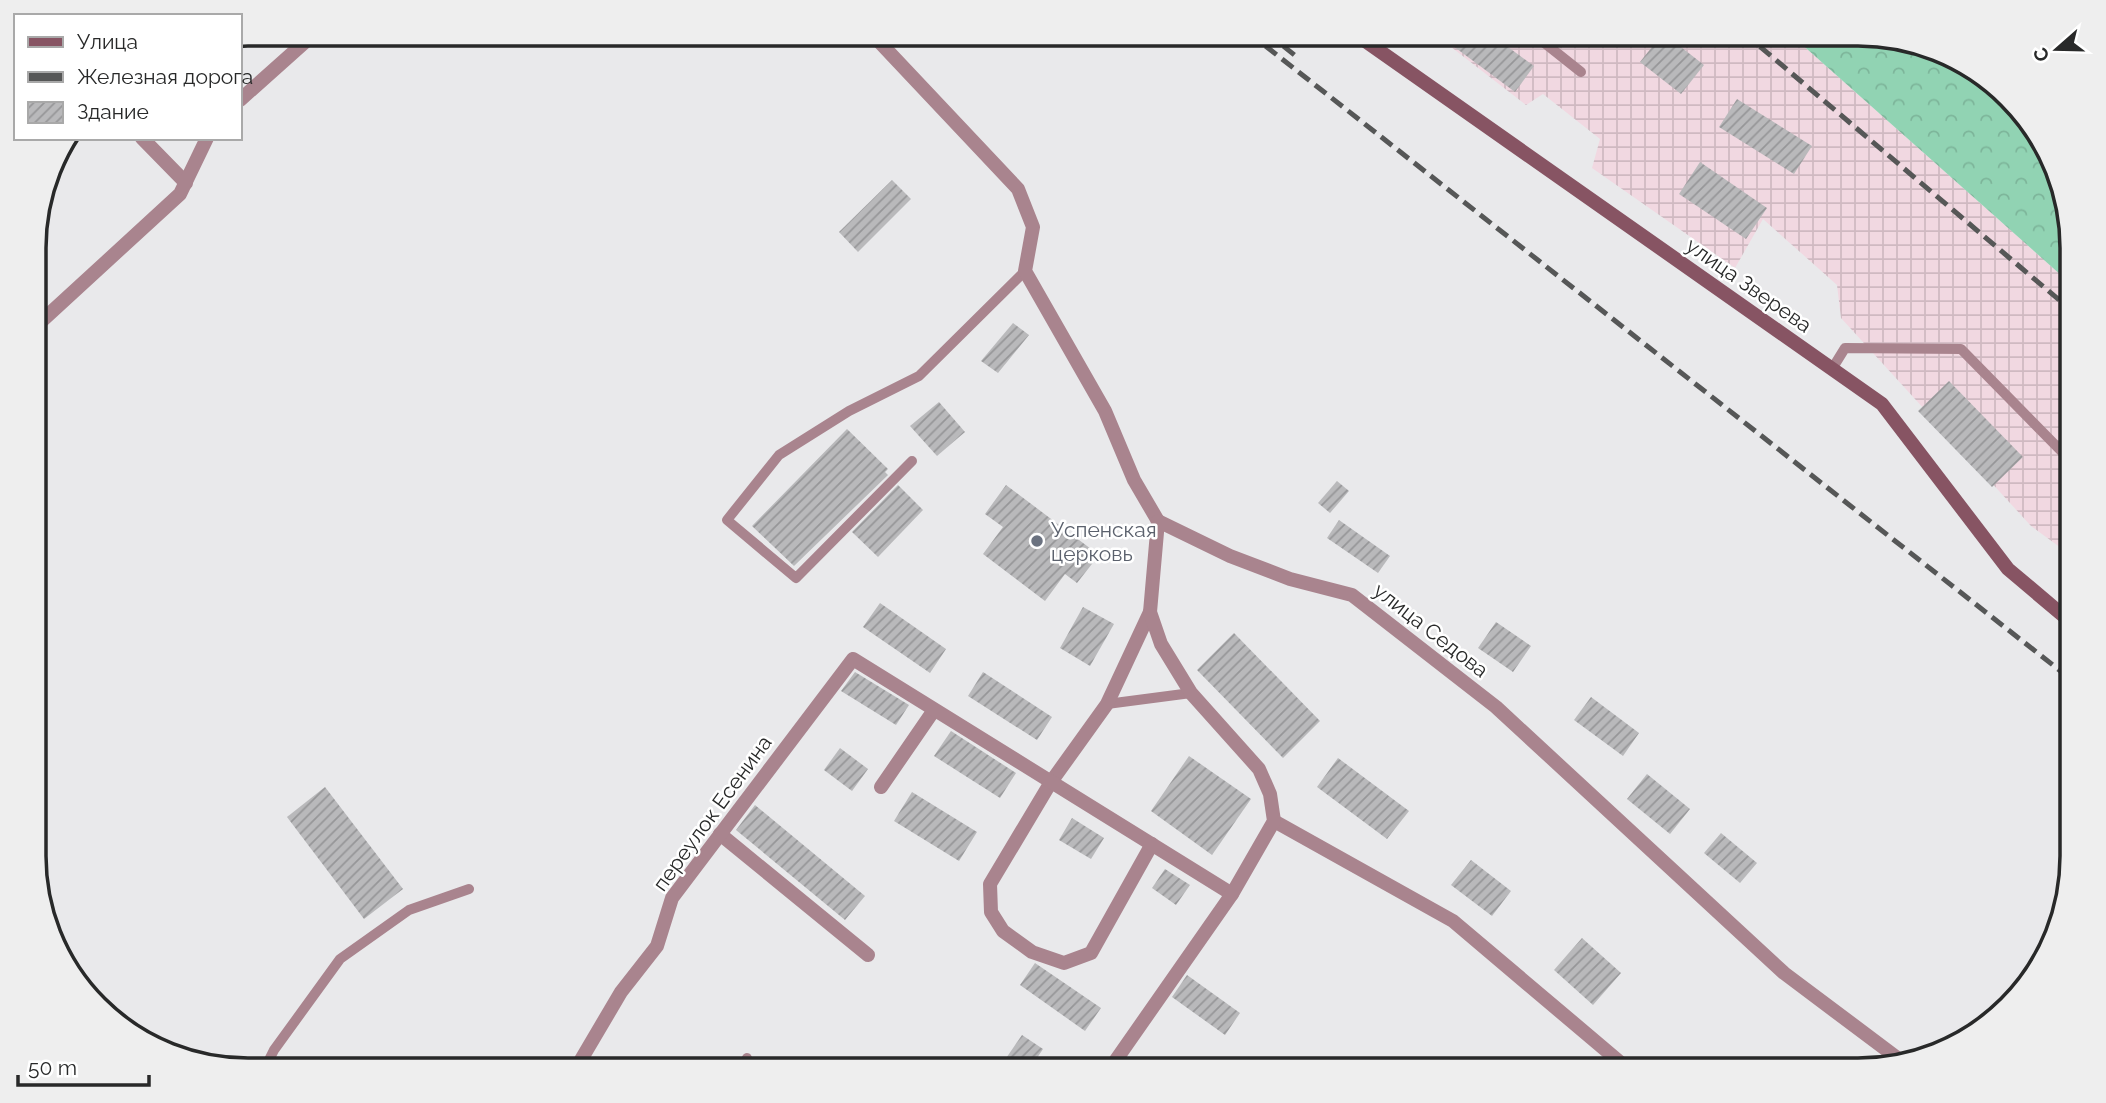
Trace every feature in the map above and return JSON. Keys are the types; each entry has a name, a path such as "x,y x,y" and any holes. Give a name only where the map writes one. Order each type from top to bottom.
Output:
{"main road":[{"name":"улица Зверева","path":"1372,46 1882,404 2008,569 2060,613"}],"street":[{"path":"242,98 300,46"},
{"path":"883,46 1018,189 1033,228 1025,271 1105,411 1134,480 1158,521 1150,612 1107,704 1051,782 990,884 991,912 1003,931 1032,952 1065,963 1091,953 1152,844"},
{"path":"144,140 186,183"},
{"path":"46,317 180,194 206,140"},
{"name":"улица Седова","path":"1158,521 1230,556 1290,579 1352,595 1496,707 1784,973 1893,1055"},
{"path":"1123,1057 1232,894 1274,821 1270,794 1259,769 1191,693 1161,644 1150,612"},
{"name":"переулок Есенина","path":"582,1058 621,992 657,946 671,898 853,659 934,710"},
{"path":"881,787 934,710 1232,894"},
{"path":"1274,821 1453,921 1614,1057"},
{"path":"720,834 868,955"}],"lane":[{"path":"1548,46 1581,72"},
{"path":"912,461 796,578 727,520 779,455 849,411 919,376 1025,271"},
{"path":"1832,369 1845,348 1961,349 2060,450"},
{"path":"1107,704 1191,693"},
{"path":"270,1058 340,959 409,910 469,889"}],"shaded area":[{"path":"1450,46 1804,46 2060,274 2060,547 2031,526 1841,318 1837,285 1763,219 1735,268 1592,168 1600,139 1543,94 1526,105"}],"green space":[{"path":"1804,46 1871,46 1898,49 1948,66 1992,96 2019,125 2045,170 2059,221 2060,274"}],"building":[{"path":"1453,46 1507,46 1534,66 1515,92"},
{"path":"1653,46 1680,46 1704,65 1681,94 1640,62"},
{"path":"1737,99 1812,146 1794,174 1719,127"},
{"path":"1700,162 1767,208 1746,239 1679,194"},
{"path":"892,180 911,199 858,252 839,232"},
{"path":"1013,323 1029,335 998,373 981,361"},
{"path":"1949,381 2023,457 1992,487 1918,411"},
{"path":"939,402 965,432 937,456 910,426"},
{"path":"847,429 888,469 885,472 888,475 794,566 752,526"},
{"path":"1337,481 1349,491 1330,513 1318,503"},
{"path":"898,485 923,510 878,557 852,532"},
{"name":"Успенская церковь","path":"1006,485 1099,555 1077,583 1065,574 1045,601 983,554 1003,527 985,514"},
{"path":"1339,520 1390,556 1378,573 1327,538"},
{"path":"880,603 946,649 930,673 863,627"},
{"path":"1083,607 1114,624 1090,666 1060,648"},
{"path":"1496,622 1531,646 1513,672 1478,648"},
{"path":"1234,633 1320,721 1283,758 1197,670"},
{"path":"855,672 909,705 896,725 841,691"},
{"path":"983,672 1052,717 1037,740 968,696"},
{"path":"1591,697 1639,733 1623,756 1574,720"},
{"path":"951,731 1016,773 1000,798 934,756"},
{"path":"840,748 868,769 852,791 824,770"},
{"path":"1189,756 1251,799 1212,855 1151,811"},
{"path":"1338,758 1409,811 1387,839 1317,787"},
{"path":"1647,774 1690,809 1670,834 1627,799"},
{"path":"325,787 403,889 364,919 287,817"},
{"path":"912,792 977,832 959,861 894,821"},
{"path":"755,805 865,896 845,920 736,830"},
{"path":"1072,818 1104,838 1091,859 1059,840"},
{"path":"1721,833 1757,863 1740,883 1704,853"},
{"path":"1471,860 1511,891 1492,916 1451,885"},
{"path":"1165,869 1190,885 1176,905 1152,888"},
{"path":"1582,938 1621,973 1593,1005 1554,970"},
{"path":"1035,963 1101,1008 1085,1031 1020,985"},
{"path":"1187,975 1240,1013 1225,1035 1172,997"},
{"path":"1022,1035 1043,1049 1037,1058 1007,1058"}],"railway":[{"path":"1266,46 2060,671"},
{"path":"1283,46 1297,57"},
{"path":"1759,46 2060,301"}],"place":[{"name":"Успенская церковь","path":"1037,541"}]}
